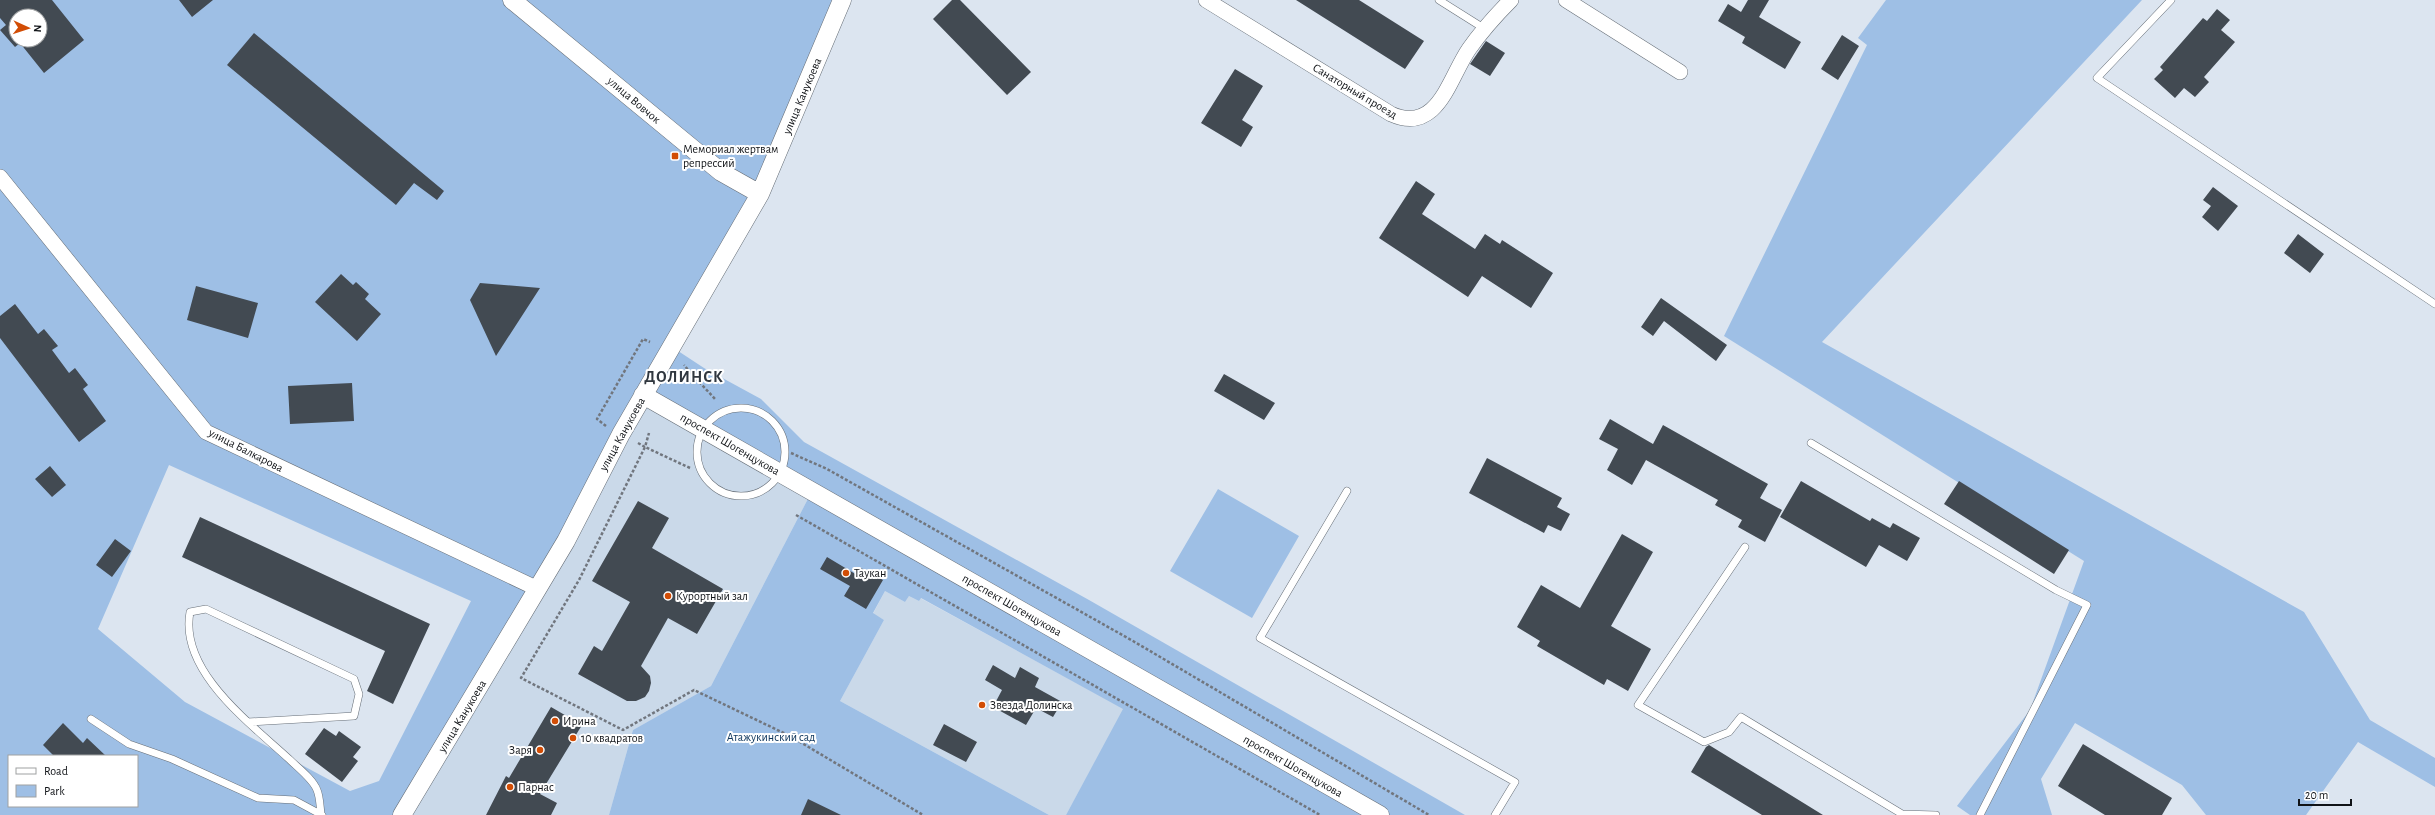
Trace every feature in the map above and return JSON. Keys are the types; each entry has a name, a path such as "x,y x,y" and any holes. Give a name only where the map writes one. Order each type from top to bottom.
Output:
{"street":[{"name":"улица Вовчок","path":"512,0 722,172 760,194"},
{"name":"улица Канукоева","path":"402,815 538,589 643,395 760,194 842,0"},
{"name":"Санаторный проезд","path":"1206,0 1401,119 1416,119 1430,112 1446,91 1469,49 1511,0"},
{"path":"1566,0 1680,72"},
{"name":"улица Балкарова","path":"0,177 206,432 538,589"},
{"name":"проспект Шогенцукова","path":"643,395 1380,815"}],"lane":[{"path":"1439,0 1485,29"},
{"path":"2171,0 2097,78 2435,304"},
{"path":"747,408 763,413 776,424 783,439 785,456 780,472 770,485 757,493 742,496 726,494 712,486 702,474 697,459 697,443 703,428 715,416 730,409 747,408"},
{"path":"1811,443 2056,590 2087,605 1980,815"},
{"path":"1347,491 1260,638 1515,782 1495,815"},
{"path":"1745,547 1638,705 1704,742 1729,732 1740,718 1902,814 1936,815"},
{"path":"248,722 354,716 359,694 354,679 206,609 190,612 187,626 197,657 212,686 248,722 298,768 317,789 321,815"},
{"path":"91,719 129,744 172,759 258,798 294,800 321,815"}],"path":[{"path":"610,428 597,419 643,339 650,342"},
{"path":"684,366 716,400"},
{"path":"681,381 689,371"},
{"path":"649,434 645,448 579,580 522,678 622,730 694,690 790,736 923,815"},
{"path":"638,444 690,468"},
{"path":"791,453 827,469 1133,641 1429,815"},
{"path":"796,515 1320,815"}],"shaded area":[{"path":"643,395 812,491 711,686 633,730 609,815 402,815"},
{"name":"Звезда Долинска","path":"885,591 905,602 909,596 919,601 920,598 1124,709 1066,815 1049,815 840,701 884,620 873,614"}],"green space":[{"name":"Атажукинский сад","path":"0,0 842,0 787,134 672,347 704,368 761,399 804,442 1089,600 1465,815 1066,815 1123,709 921,598 919,601 909,596 905,602 885,591 873,613 884,620 840,701 1049,815 609,815 633,730 711,686 812,491 643,395 402,815 0,815","holes":["169,465 471,601 379,781 350,791 185,702 98,629"]},
{"path":"1886,0 2142,0 1822,342 2304,612 2370,720 2435,758 2435,787 2358,742 2306,815 2206,815 2182,785 2075,723 2041,779 2052,815 1970,815 1957,806 2030,710 2084,561 1724,336 1867,45 1858,38"},
{"path":"1218,489 1299,536 1252,618 1170,571"}],"building":[{"path":"0,0 52,0 84,40 44,73 24,48 48,48 48,8 8,8 8,39 0,30 6,25 0,18"},
{"path":"179,0 213,0 192,17"},
{"path":"952,0 960,0 1031,72 1007,95 933,19"},
{"path":"1296,0 1359,0 1424,41 1405,69"},
{"path":"1748,0 1769,0 1759,17 1801,42 1785,69 1742,43 1745,37 1718,21 1728,4 1741,12"},
{"path":"2217,9 2230,20 2221,30 2235,42 2204,77 2209,82 2195,97 2184,88 2175,98 2154,79 2163,70 2160,67 2203,18 2207,21"},
{"path":"254,33 444,191 437,200 414,183 396,205 227,65"},
{"path":"1842,35 1859,46 1838,80 1821,69"},
{"path":"1486,41 1505,53 1490,76 1470,64"},
{"path":"1235,69 1263,86 1242,120 1253,127 1241,147 1201,123"},
{"path":"1416,181 1435,194 1422,214 1475,249 1485,234 1500,244 1502,240 1553,273 1531,308 1482,276 1468,297 1379,238"},
{"path":"2213,187 2238,206 2218,231 2202,217 2211,206 2203,200"},
{"path":"2298,234 2324,254 2310,273 2284,253"},
{"path":"341,274 353,285 356,282 369,294 365,299 381,314 357,341 315,302"},
{"path":"480,283 540,288 496,356 470,300"},
{"path":"196,286 258,303 248,338 187,320"},
{"path":"1661,298 1727,345 1716,361 1664,321 1653,336 1641,327"},
{"path":"15,304 38,334 44,329 58,346 52,350 69,373 75,368 88,385 83,389 106,421 79,442 0,338 0,316"},
{"path":"1224,374 1275,403 1264,420 1214,391"},
{"path":"352,383 354,421 290,424 288,386"},
{"path":"1610,419 1653,444 1663,425 1768,484 1760,498 1782,510 1765,542 1738,527 1742,520 1715,505 1718,500 1646,460 1632,485 1607,470 1618,449 1599,439"},
{"path":"1487,458 1562,498 1557,507 1570,514 1561,531 1548,525 1544,533 1469,493"},
{"path":"50,466 66,485 52,497 35,479"},
{"path":"1801,481 1870,521 1872,518 1890,528 1893,523 1920,538 1907,561 1879,545 1866,567 1780,517"},
{"path":"1959,481 2069,550 2054,574 1944,504"},
{"name":"Курортный зал","path":"638,501 669,518 652,548 723,589 697,634 668,618 641,666 650,676 651,683 649,691 645,697 636,701 627,701 578,674 594,646 602,651 630,602 592,581"},
{"path":"200,517 430,624 393,704 367,691 385,651 182,557"},
{"path":"1622,534 1653,552 1611,626 1651,649 1628,691 1607,679 1604,685 1537,646 1540,641 1517,627 1541,585 1580,608"},
{"path":"115,539 131,551 112,577 96,565"},
{"path":"827,557 857,575 861,568 883,580 866,609 844,596 850,586 820,569"},
{"path":"993,665 1015,678 1020,667 1039,678 1035,687 1062,702 1053,717 1036,708 1026,725 993,707 1002,690 985,680"},
{"path":"551,707 582,725 540,794 557,803 551,815 486,815 506,776 509,778"},
{"path":"63,723 83,743 87,738 105,755 53,755 43,745"},
{"path":"944,724 977,742 966,762 933,745"},
{"path":"324,728 336,736 339,731 361,747 353,757 358,761 342,782 305,754"},
{"path":"2083,744 2172,798 2162,815 2105,815 2058,786"},
{"path":"1709,745 1823,815 1762,815 1691,772 1706,747"},
{"path":"808,799 841,815 801,815"}],"place":[{"name":"Мемориал жертвам репрессий","path":"675,156"},
{"name":"Таукан","path":"846,573"},
{"name":"Курортный зал","path":"668,596"},
{"name":"Звезда Долинска","path":"982,705"},
{"name":"Ирина","path":"555,721"},
{"name":"10 квадратов","path":"573,738"},
{"name":"Заря","path":"540,750"},
{"name":"Парнас","path":"510,787"}],"district":[{"name":"ДОЛИНСК","path":"684,376"}]}
